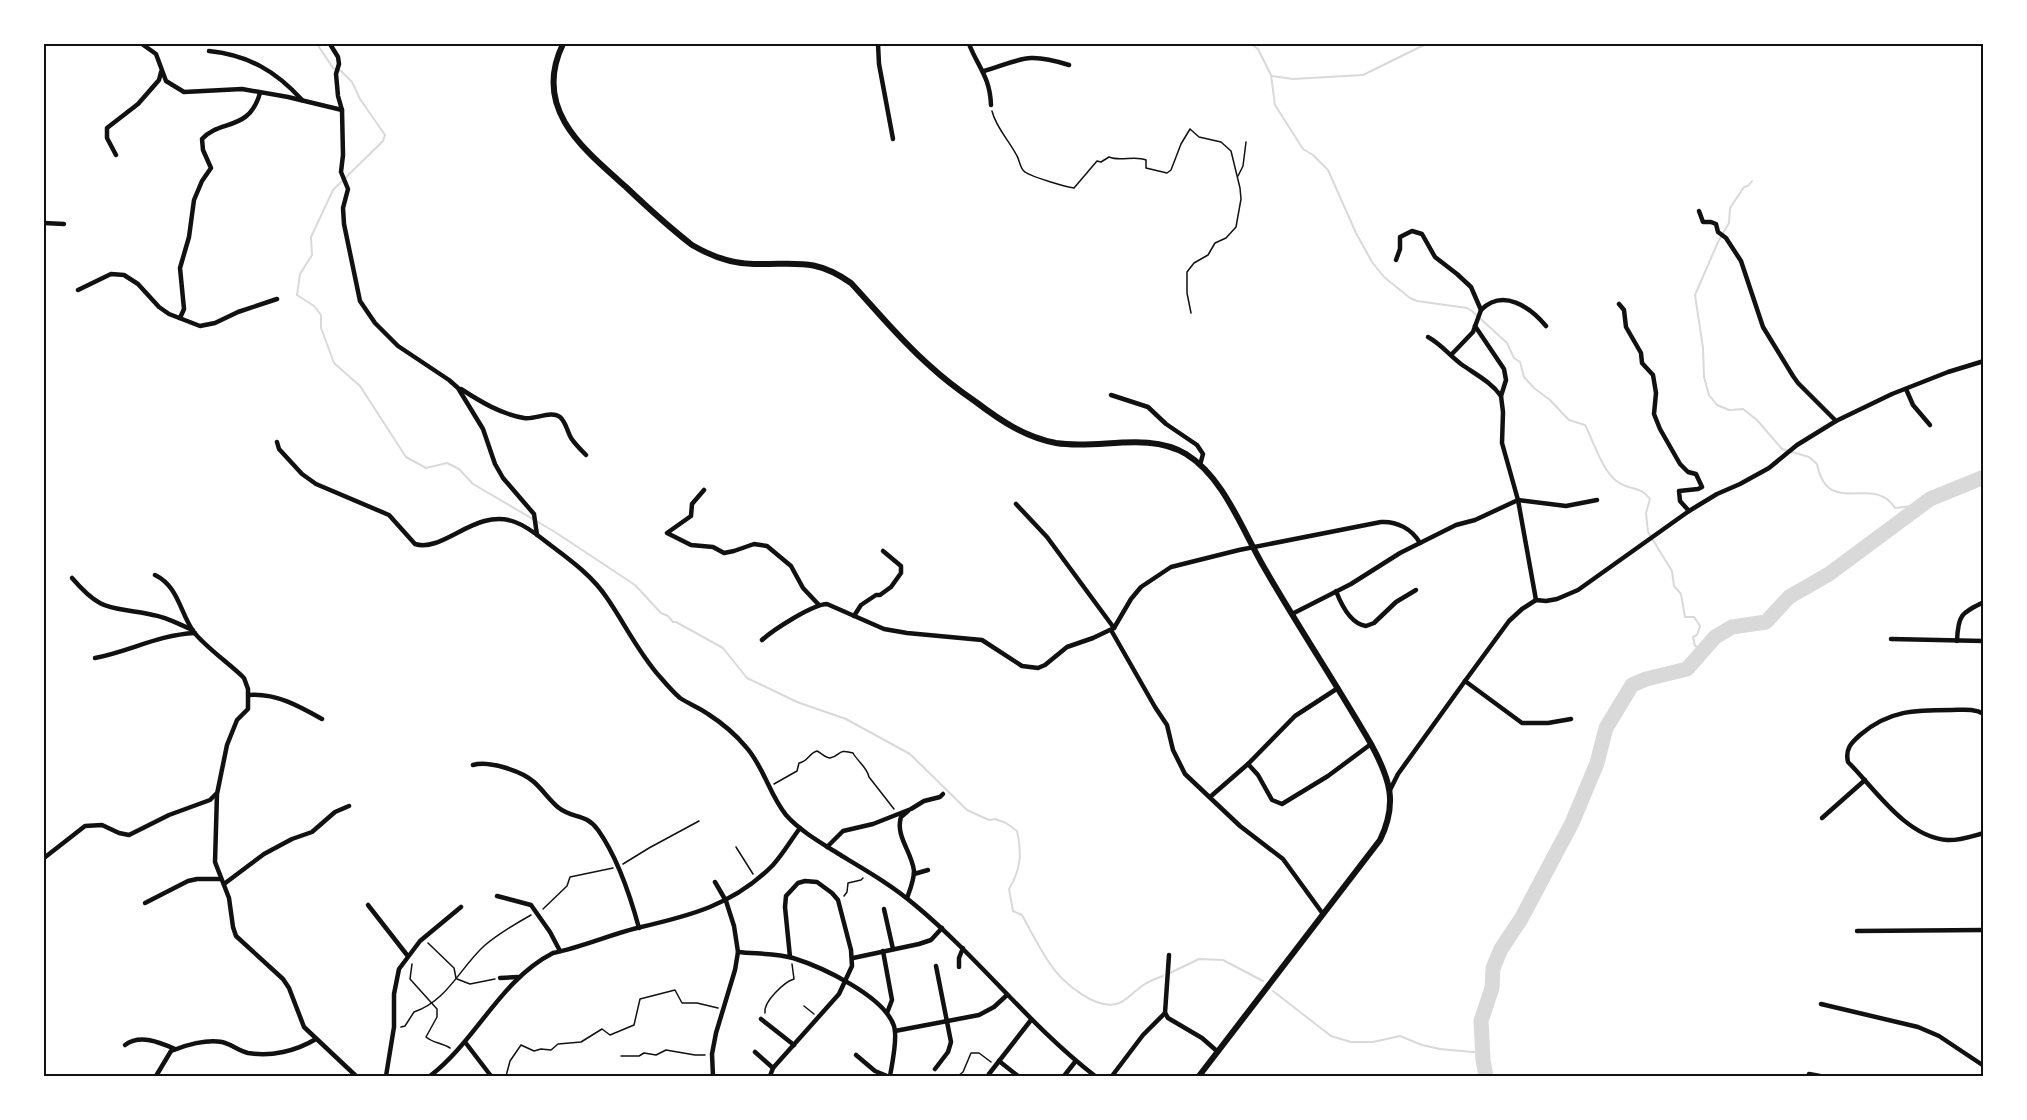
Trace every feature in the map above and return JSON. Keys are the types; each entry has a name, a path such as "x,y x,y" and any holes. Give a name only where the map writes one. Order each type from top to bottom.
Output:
{"street":[{"path":"142,44 156,54 166,81 187,93 229,89 302,100 342,110"},
{"path":"330,44 338,57 339,64 336,74 342,110 341,172 348,189 343,208 344,224 364,309 398,346 486,405 509,414 532,419 556,415 563,420 572,439 586,455"},
{"path":"563,44 555,68 554,90 558,108 567,128 596,160 692,245 710,255 734,261 752,264 803,263 823,267 840,275 851,283 930,366 1000,420 1018,431 1045,441 1077,445 1128,443 1170,447 1184,453 1214,479 1371,744 1383,767 1390,790 1389,817 1380,840 1200,1077"},
{"path":"878,44 879,64 893,139"},
{"path":"969,44 984,71 991,105"},
{"path":"209,51 230,53 255,63 282,80 302,100"},
{"path":"984,71 1021,58 1031,57 1050,58 1069,65"},
{"path":"116,155 107,138 107,128 138,104 159,80 161,72"},
{"path":"180,318 184,309 180,268 189,237 197,191 211,168 203,150 202,139 212,132 239,121 257,103 260,93"},
{"path":"1699,211 1703,222 1716,224 1718,232 1726,238 1741,261 1763,327 1798,383 1836,421"},
{"path":"44,223 64,224"},
{"path":"1396,260 1400,249 1400,237 1412,231 1422,234 1434,257 1457,273 1471,287 1480,312"},
{"path":"78,290 111,274 124,275 138,284 159,307 192,324 207,325 277,299"},
{"path":"1451,355 1468,338 1480,312 1490,304 1510,300 1536,314 1546,326"},
{"path":"1619,304 1624,310 1626,327 1641,353 1642,362 1653,375 1656,393 1654,414 1660,429 1680,464 1688,472 1695,474 1702,487 1679,491 1680,501 1689,511"},
{"path":"1475,326 1504,369 1506,386 1501,396 1502,443 1518,500 1534,601"},
{"path":"1428,337 1489,383 1501,396"},
{"path":"1390,790 1398,774 1465,681 1509,621 1522,609 1534,601 1557,599 1578,590 1689,511 1769,468 1795,446 1836,421 1906,389 1983,361"},
{"path":"458,388 483,429 495,464 503,478 534,514 537,535"},
{"path":"1906,389 1916,410 1930,425"},
{"path":"1111,395 1148,407 1166,424 1197,445 1203,454 1200,465"},
{"path":"277,442 279,449 302,474 316,484 389,515 415,544 429,545 471,525 494,518 517,522 537,535 592,579 646,660 661,678 681,698 708,714 748,749 768,787 787,815 800,828 907,898 963,948 1031,1020 1075,1062 1095,1077"},
{"path":"704,490 692,504 691,516 667,533 691,545 713,547 724,553 734,552 754,544 767,546 791,566 804,588 819,605"},
{"path":"1292,614 1351,584 1379,566 1455,525 1475,520 1518,500 1566,506 1597,500"},
{"path":"1016,504 1047,537 1113,629 1167,725 1178,763 1185,774 1240,826 1283,859 1323,914"},
{"path":"762,640 771,632 819,605 830,604 875,626 894,631 981,640 1016,664 1029,668 1045,665 1067,647 1113,629 1141,587 1164,571 1178,565 1253,547 1386,521 1408,529 1420,543"},
{"path":"854,616 861,605 891,587 901,573 901,566 883,552"},
{"path":"155,574 170,586 194,632"},
{"path":"72,578 92,599 112,609 154,615 194,632 244,678 249,695 248,709 237,720 227,745 217,794 215,862 229,898 236,936 283,979 289,988 304,1028 356,1077"},
{"path":"1336,591 1343,607 1358,624 1366,626 1374,622 1396,602 1416,590"},
{"path":"1957,640 1961,615 1983,602"},
{"path":"94,658 110,655 168,635 194,632"},
{"path":"1891,639 1983,641"},
{"path":"1465,681 1522,723 1548,723 1571,719"},
{"path":"1210,797 1248,764 1295,716 1338,688"},
{"path":"249,695 281,699 322,719"},
{"path":"1983,714 1976,710 1902,712 1874,724 1849,745 1847,750 1848,762 1910,826 1924,834 1947,840 1962,839 1983,833"},
{"path":"1248,764 1258,775 1272,800 1282,804 1328,776 1371,744"},
{"path":"473,765 487,763 524,775 531,779 560,809 586,818 600,832 617,866 639,928"},
{"path":"1822,818 1865,780"},
{"path":"44,858 85,826 102,825 129,835 169,815 210,800 217,794"},
{"path":"907,898 914,874 900,826 901,817 924,801 943,794"},
{"path":"145,903 188,881 222,882 264,854 292,839 312,832 335,812 349,806"},
{"path":"827,847 843,831 873,824 911,809"},
{"path":"430,1077 456,1053 518,976 542,958 639,928 654,926 726,901 775,863 800,828"},
{"path":"914,874 928,870"},
{"path":"770,1077 773,1068 819,1018 838,994 849,975 853,958 838,900 817,882 805,881 792,888 786,896 790,957"},
{"path":"713,1077 712,1054 738,952 734,926 726,901 715,882"},
{"path":"497,896 531,905 560,951"},
{"path":"368,905 408,955"},
{"path":"386,1077 394,1027 395,984 399,969 424,938 461,907"},
{"path":"884,909 893,950"},
{"path":"853,958 931,940 942,928"},
{"path":"1857,931 1983,930"},
{"path":"959,967 963,948"},
{"path":"883,951 892,1000 887,1013"},
{"path":"738,952 790,957 809,964 845,982 879,1004 887,1013 895,1031 889,1077 875,1071 856,1055"},
{"path":"1169,955 1165,1013 1168,1018 1202,1038 1218,1052"},
{"path":"934,1069 945,1058 950,1047 936,966"},
{"path":"500,978 518,976"},
{"path":"895,1031 979,1015 994,1007 1007,995"},
{"path":"1821,1004 1918,1026 1939,1036 1983,1066"},
{"path":"1112,1077 1143,1035 1165,1013"},
{"path":"761,1019 794,1045"},
{"path":"989,1074 1031,1020"},
{"path":"156,1077 166,1058 175,1049 213,1041 252,1053 285,1052 316,1039"},
{"path":"125,1046 137,1040 147,1040 175,1049"},
{"path":"465,1042 491,1077"},
{"path":"755,1052 773,1068"},
{"path":"1064,1077 1075,1062"},
{"path":"997,1063 1018,1077"},
{"path":"1809,1074 1820,1077"}],"path":[{"path":"991,105 995,123 1010,143 1022,169 1026,173 1057,182 1065,187 1074,188 1097,161 1101,162 1109,157 1115,159 1140,157 1146,160 1146,168 1167,173 1171,170 1181,144 1190,129 1199,137 1221,142 1227,146 1231,151 1238,177 1241,199 1236,227 1226,238 1215,243 1208,255 1194,263 1187,272 1187,293 1191,313"},
{"path":"1238,177 1243,166 1246,142"},
{"path":"768,787 797,771 799,763 805,762 813,752 817,751 830,758 839,751 847,751 853,753 857,761 868,771 869,777 886,797 896,814"},
{"path":"617,866 632,860 649,848 699,821"},
{"path":"736,847 757,879"},
{"path":"838,900 847,893 848,883 861,880 868,872"},
{"path":"424,938 450,962 456,979"},
{"path":"408,955 413,967 410,979 434,1003 438,1016 426,1037 432,1041 442,1042 456,1053"},
{"path":"761,1019 765,1015 766,1005 785,981 794,979 790,957"},
{"path":"456,979 470,984 500,978"},
{"path":"394,1027 405,1026 414,1012 434,1003 456,979"},
{"path":"506,1077 510,1061 521,1045 534,1051 551,1050 558,1044 581,1042 602,1029 610,1035 634,1025 640,999 675,990 682,1003 697,1003 723,1009"},
{"path":"804,1006 819,1018"},
{"path":"621,1056 639,1056 644,1053 654,1055 666,1050 695,1055 712,1054"},
{"path":"958,1077 963,1072 971,1053 979,1053 997,1063"}],"waterway":[{"path":"317,44 333,68 341,71 352,82 360,99 385,135 383,141 333,190 311,237 312,255 300,274 297,295 314,306 321,315 321,328 334,363 360,386 406,457 426,468 447,463 459,469 473,484 555,532 635,585 661,613 673,622 723,648 747,678 797,702 846,719 910,754 967,810 989,820 995,819 1006,823 1017,831 1020,846 1019,861 1016,875 1009,889 1013,911 1022,915 1053,968 1081,994 1099,1003 1116,1004 1126,1000 1147,983 1163,976"},
{"path":"1251,44 1258,49 1271,75 1275,105 1303,149 1313,155 1328,170 1356,233 1372,262 1384,277 1417,301 1467,308 1472,311 1507,343 1514,358 1520,362 1524,377 1534,388 1550,400 1569,420 1585,425 1603,464 1613,478 1623,485 1642,492 1650,499 1646,513 1648,532 1672,571 1674,586 1681,594 1685,617 1694,617 1700,626 1697,635 1693,637 1695,646 1704,650"},
{"path":"1272,76 1293,79 1363,75 1426,44"},
{"path":"1752,181 1744,187 1730,208 1729,223 1718,242 1695,295 1703,348 1704,377 1709,395 1717,405 1729,410 1743,409 1757,420 1782,449 1809,457 1817,464 1823,480 1831,489 1841,493 1875,494 1886,498 1895,508 1922,505"},
{"path":"1486,1076 1481,1021 1492,988 1493,968 1501,949 1521,919 1572,823 1597,763 1606,728 1632,685 1646,679 1687,669 1715,637 1732,627 1766,622 1789,597 1829,574 1930,499 1984,477"},
{"path":"1170,973 1199,959 1223,960 1263,981"},
{"path":"1273,991 1331,1036 1351,1042 1373,1042 1400,1036 1440,1049 1483,1053"}]}
